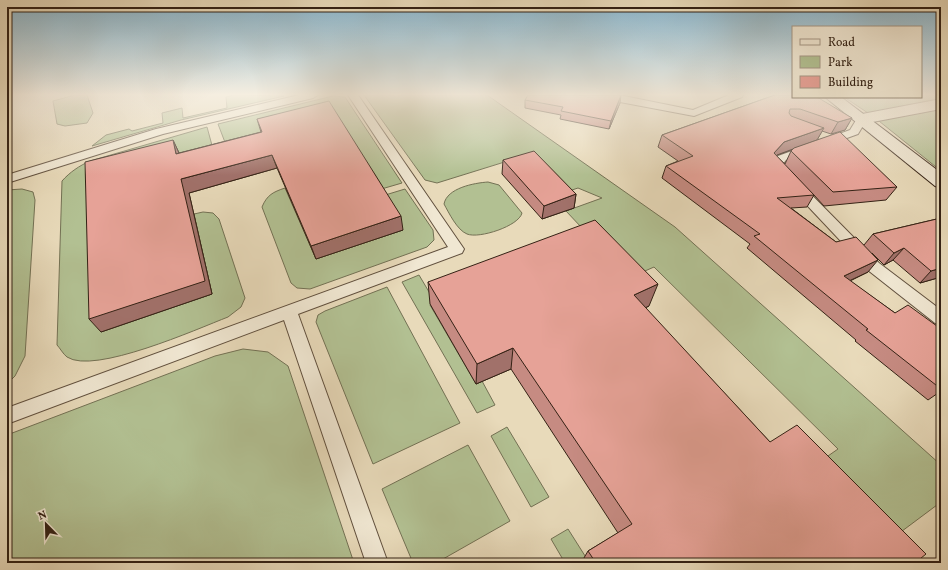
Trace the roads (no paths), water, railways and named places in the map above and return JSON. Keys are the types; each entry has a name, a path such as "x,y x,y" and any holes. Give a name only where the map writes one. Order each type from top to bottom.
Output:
{"main road":[{"path":"865,122 941,182"}],"lane":[{"path":"7,179 160,131 200,122"},
{"path":"7,416 457,249 371,122"},
{"path":"860,122 854,132 834,141 782,158 775,165 874,267 941,319"},
{"path":"819,135 834,141"},
{"path":"288,311 377,563"}]}
